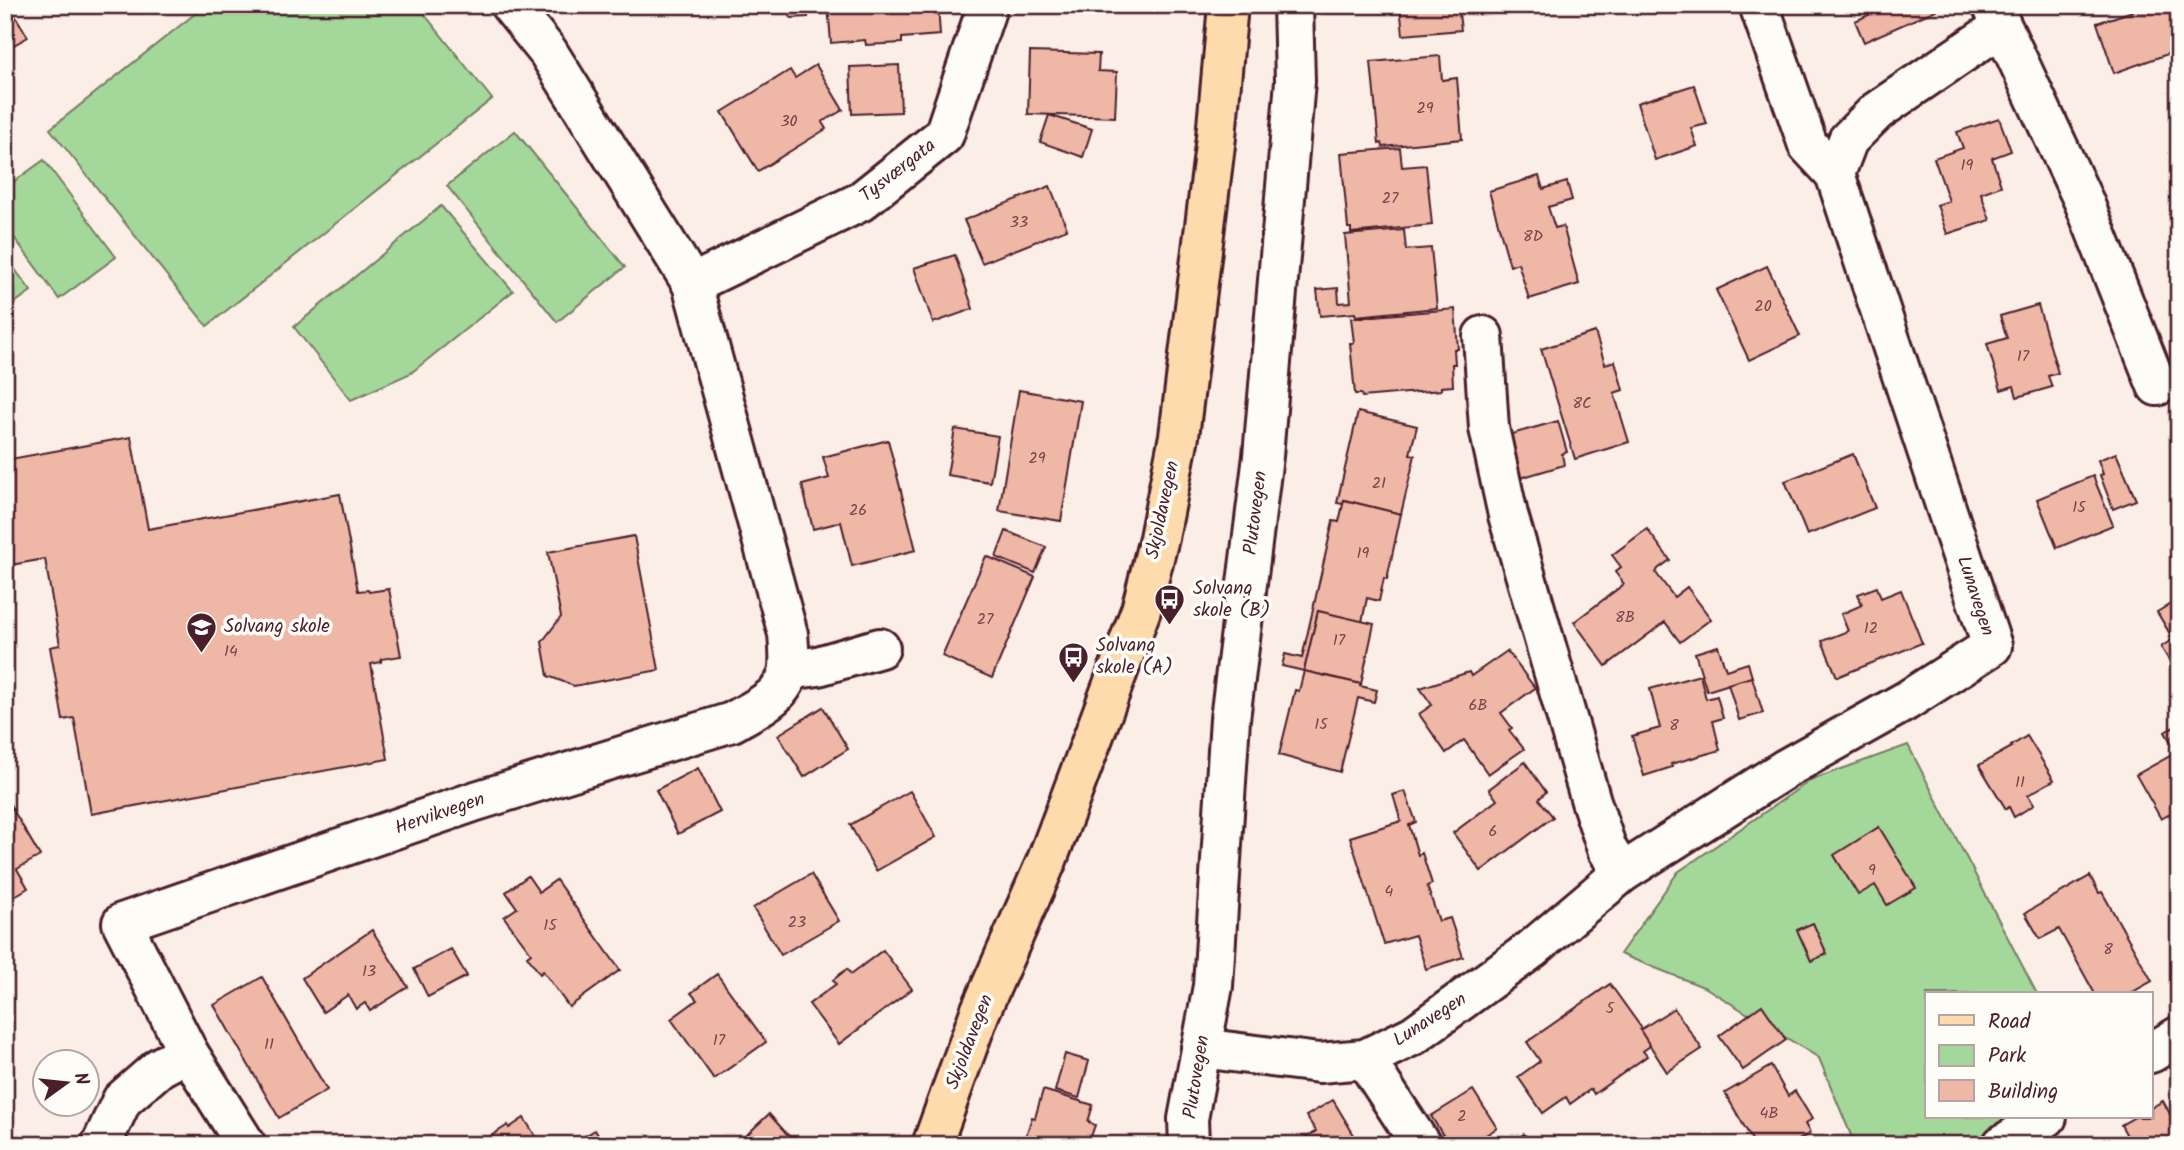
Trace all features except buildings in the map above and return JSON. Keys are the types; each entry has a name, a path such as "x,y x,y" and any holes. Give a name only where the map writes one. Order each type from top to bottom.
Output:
{"main road":[{"name":"Skjoldavegen","path":"932,1145 980,1012 1047,860 1141,610 1159,538 1179,436 1216,138 1228,5"}],"street":[{"path":"510,5 548,52 692,284 788,634 789,670 818,666 880,648"},
{"name":"Tysværgata","path":"692,284 860,202 944,135 986,5"},
{"name":"Plutovegen","path":"1189,1145 1188,1119 1213,986 1230,719 1266,428 1295,81 1293,5"},
{"name":"Lunavegen","path":"1201,1048 1320,1063 1365,1059 1413,1035 1532,949 1622,873 1785,769 1906,701 1992,646 1835,174 1808,145 1759,5"},
{"path":"1835,174 1848,140 1877,111 1996,16 2084,202 2157,387"},
{"path":"1483,335 1489,428 1508,515 1591,801 1607,849 1622,873"},
{"name":"Hervikvegen","path":"246,1145 188,1052 122,923 476,801 732,722 768,701 781,689 789,670"},
{"path":"2152,1052 2179,1036"},
{"path":"101,1145 122,1100 160,1067 188,1052"},
{"path":"1365,1059 1421,1145"},
{"path":"2002,1145 2045,1118"}],"green space":[{"path":"206,5 417,5 492,99 207,326 50,129"},
{"path":"515,131 625,267 557,322 447,186"},
{"path":"44,160 116,257 59,299 5,225 5,188"},
{"path":"441,206 513,291 411,373 351,400 294,327"},
{"path":"5,256 31,291 5,310"},
{"path":"1908,745 2036,992 1925,992 1925,1118 2013,1118 1970,1145 1855,1145 1819,1058 1706,988 1620,954 1678,872 1811,780"}],"place":[{"name":"Solvang skole (B)","path":"1170,627"},
{"name":"Solvang skole","path":"201,654"},
{"name":"Solvang skole (A)","path":"1073,684"}]}
